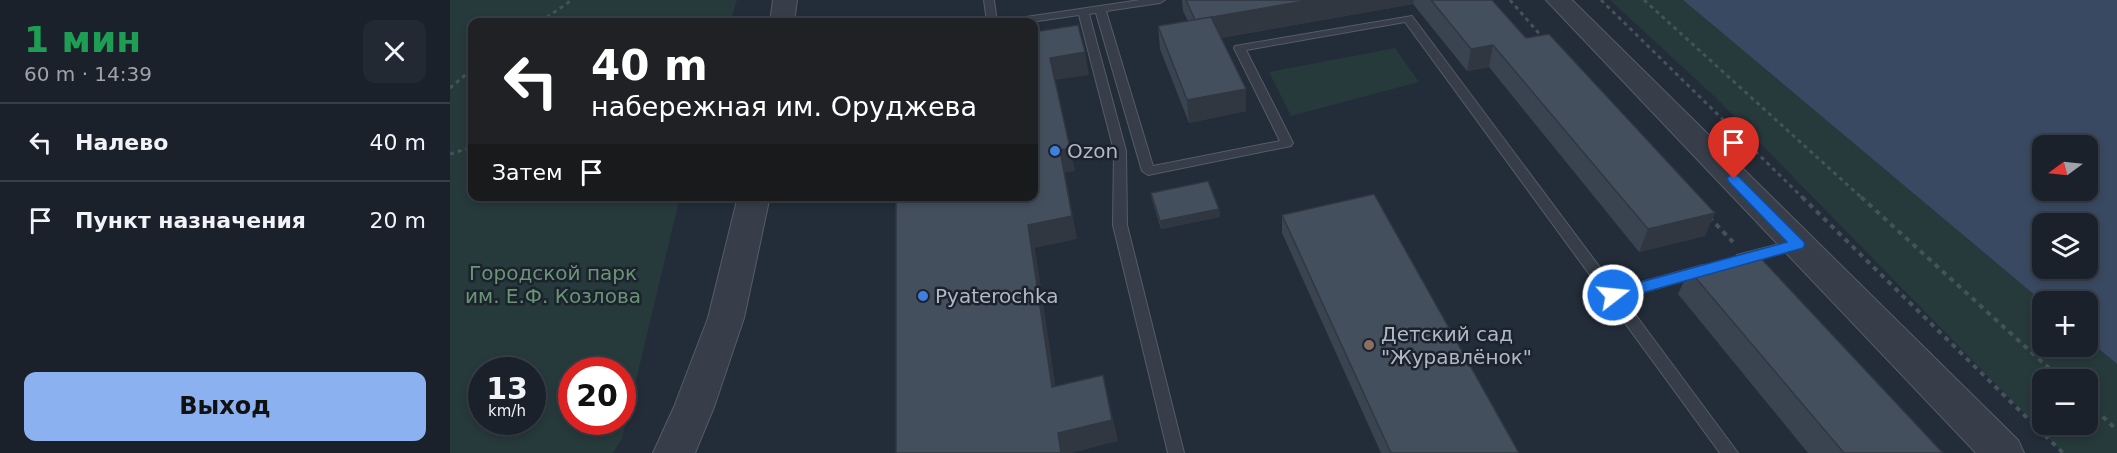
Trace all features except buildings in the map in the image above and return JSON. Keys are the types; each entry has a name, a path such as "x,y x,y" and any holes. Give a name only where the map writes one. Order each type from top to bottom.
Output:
{"street":[{"path":"783,18 785,0"},
{"path":"1558,0 2003,453"},
{"path":"674,453 694,407 726,318 753,201"}],"lane":[{"path":"989,0 991,18"},
{"path":"1038,18 1160,0"},
{"path":"1100,9 1148,171 1287,143 1239,48 1408,18 1730,453"},
{"path":"1083,12 1120,151 1122,168 1118,204 1120,225 1176,453"},
{"path":"1613,295 1798,244"}],"path":[{"path":"546,18 572,0"},
{"path":"1510,0 1547,42"},
{"path":"1601,0 2063,453"},
{"path":"1644,0 2050,369"},
{"path":"450,88 468,72"},
{"path":"450,154 468,148"},
{"path":"1707,215 1747,258"},
{"path":"2098,412 2117,430"}],"green space":[{"name":"Городской парк им. Е.Ф. Козлова","path":"450,0 737,0 731,18 468,18 468,201 679,201 636,381 636,357 558,357 558,435 623,435 613,453 450,453"},
{"path":"1610,0 1683,0 2032,293 2032,357 2098,357 2098,348 2117,364 2117,453 2063,453 2045,435 2098,435 2098,369 2032,369 2032,421 1716,98"},
{"path":"1395,48 1419,82 1291,116 1269,72"}],"water":[{"path":"1683,0 2117,0 2117,364 2098,348 2098,291 2032,293"}],"place":[{"name":"Ozon","path":"1055,151"},
{"name":"Pyaterochka","path":"923,296"},
{"name":"Детский сад \"Журавлёнок\"","path":"1369,345"}],"route":[{"path":"1613,295 1798,244 1734,179"}]}
